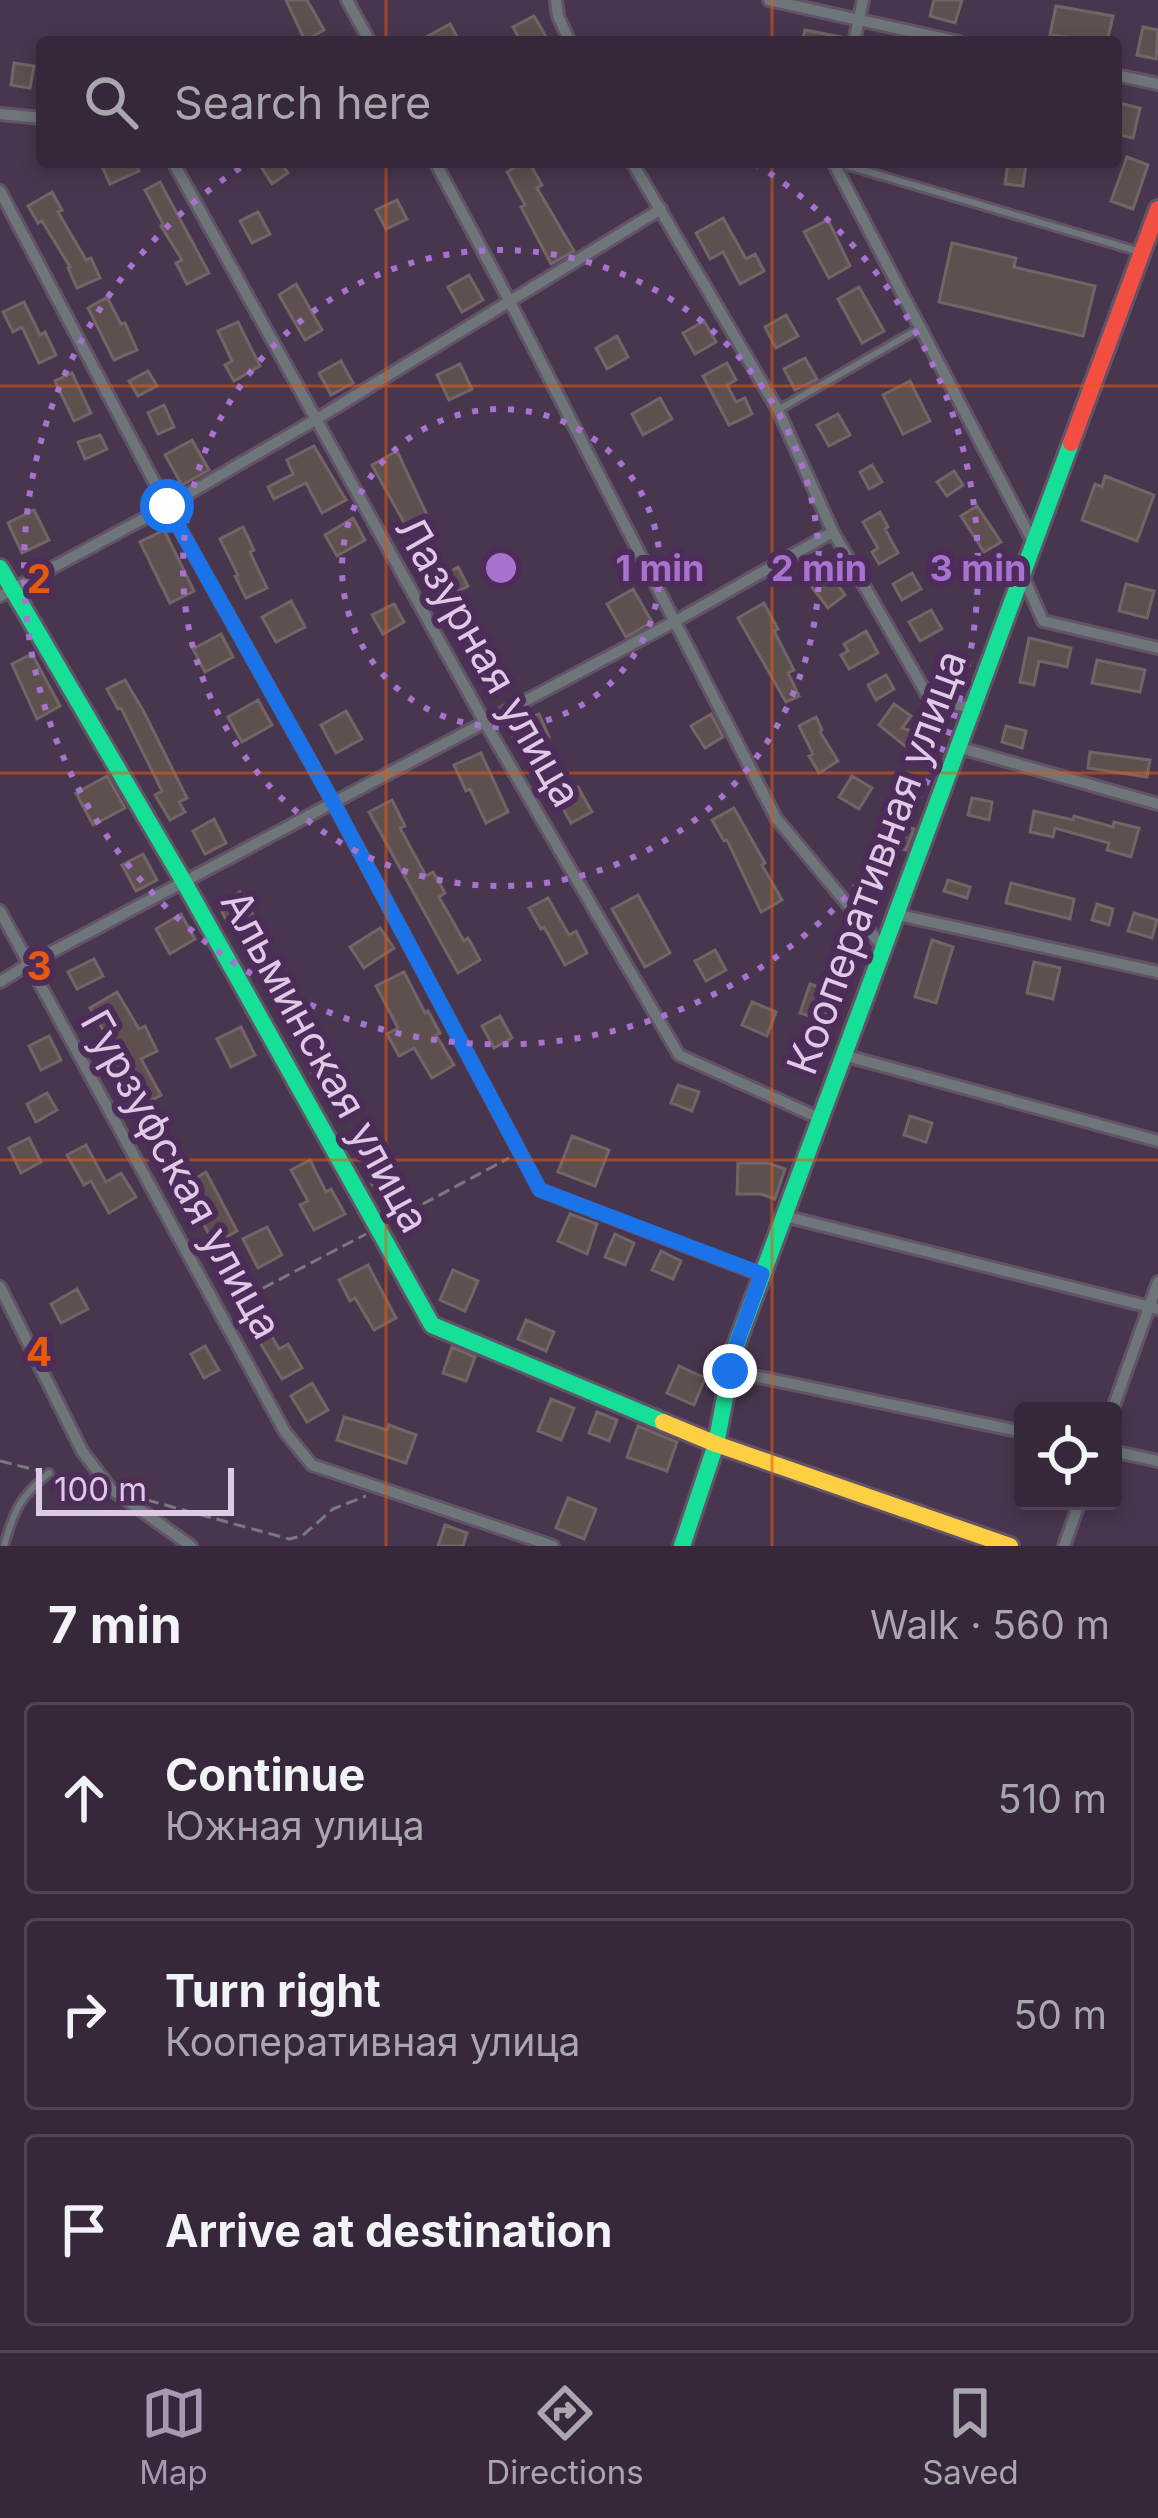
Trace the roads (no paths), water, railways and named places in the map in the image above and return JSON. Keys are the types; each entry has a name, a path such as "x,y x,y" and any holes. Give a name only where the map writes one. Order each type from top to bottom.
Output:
{"street":[{"path":"347,0 367,36"},
{"path":"556,0 568,36"},
{"path":"769,0 931,36"},
{"path":"855,36 862,0"},
{"path":"1122,76 1158,84"},
{"path":"0,114 36,117"},
{"name":"Лазурная улица","path":"176,168 484,721 679,1055 819,1118"},
{"path":"438,168 776,818 882,946"},
{"path":"636,168 778,410 833,532 929,698 971,708"},
{"path":"837,168 1033,542"},
{"path":"0,191 540,1190 762,1274"},
{"path":"6,593 315,420 661,209"},
{"name":"Кооперативная улица","path":"682,1546 716,1444 734,1351 1158,209"},
{"path":"0,982 674,622 833,532"},
{"name":"Альминская улица","path":"0,568 6,593 184,882 432,1324 716,1444 1010,1546"},
{"path":"1022,572 1043,621 1158,648"},
{"path":"957,747 1158,804"},
{"name":"Гурзуфская улица","path":"0,911 285,1432 312,1465 553,1546"},
{"path":"894,914 1158,972"},
{"path":"843,1055 1158,1141"},
{"path":"784,1216 1154,1308"},
{"path":"1116,1402 1154,1308 1158,1282"},
{"path":"0,1287 82,1451 111,1490 191,1546"},
{"path":"730,1371 1014,1430"},
{"path":"1122,1453 1158,1461"},
{"path":"1064,1546 1077,1510"}],"lane":[{"path":"854,168 1142,253"},
{"path":"778,410 920,328"},
{"path":"4,1546 19,1503 49,1473"}]}
